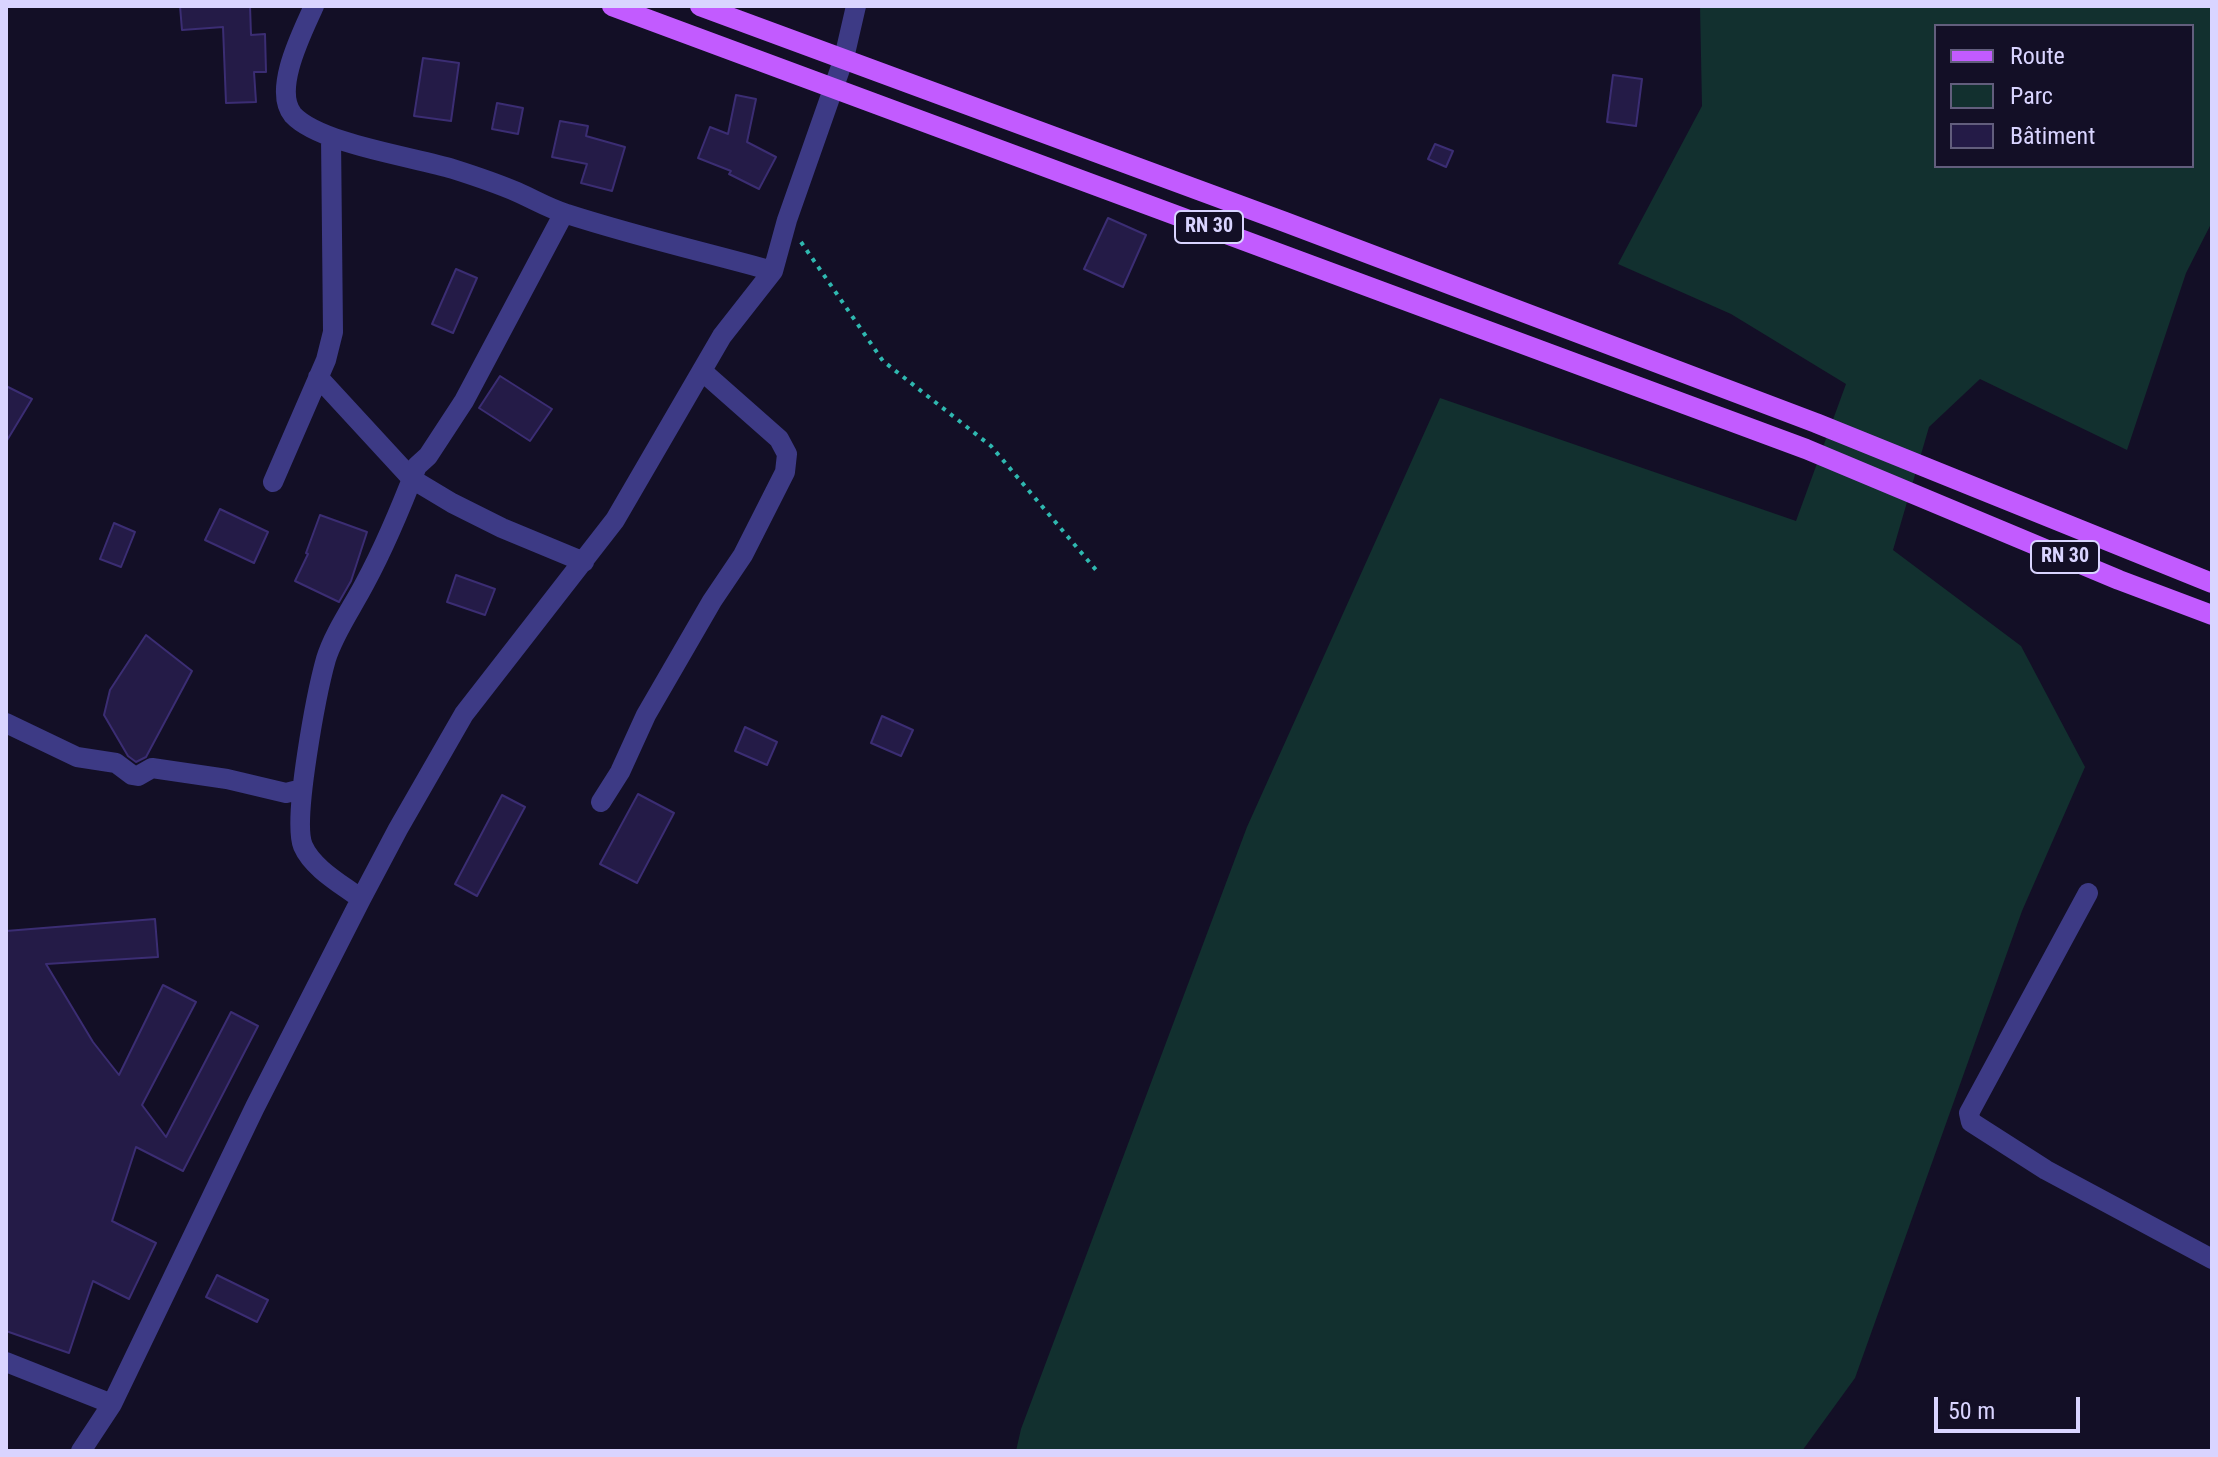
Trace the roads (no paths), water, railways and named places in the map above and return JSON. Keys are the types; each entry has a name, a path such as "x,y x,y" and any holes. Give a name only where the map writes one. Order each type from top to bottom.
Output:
{"main road":[{"name":"RN 30","path":"612,6 1806,449 2119,580 2212,615"},
{"name":"RN 30","path":"700,6 1816,423 2212,583"}],"street":[{"path":"314,6 284,82 292,114 331,137 406,159 451,168 564,213 773,271"},
{"path":"88,1445 112,1404 255,1107 361,899 464,714 615,520 722,336 773,271 787,220 844,58 856,6"},
{"path":"273,482 326,360 333,332 331,137"},
{"path":"361,899 329,875 304,848 300,832 302,789 326,658 367,580 417,466 428,456 464,401 564,213"},
{"path":"601,802 620,772 646,715 712,601 743,555 785,472 787,454 779,439 702,371"},
{"path":"318,377 412,479 502,528 584,562"},
{"path":"6,723 77,757 116,763 132,775 138,776 152,768 227,779 286,793 302,789"},
{"path":"2088,893 1969,1113 1971,1122 2046,1170 2212,1259"},
{"path":"6,1362 112,1404"}]}
